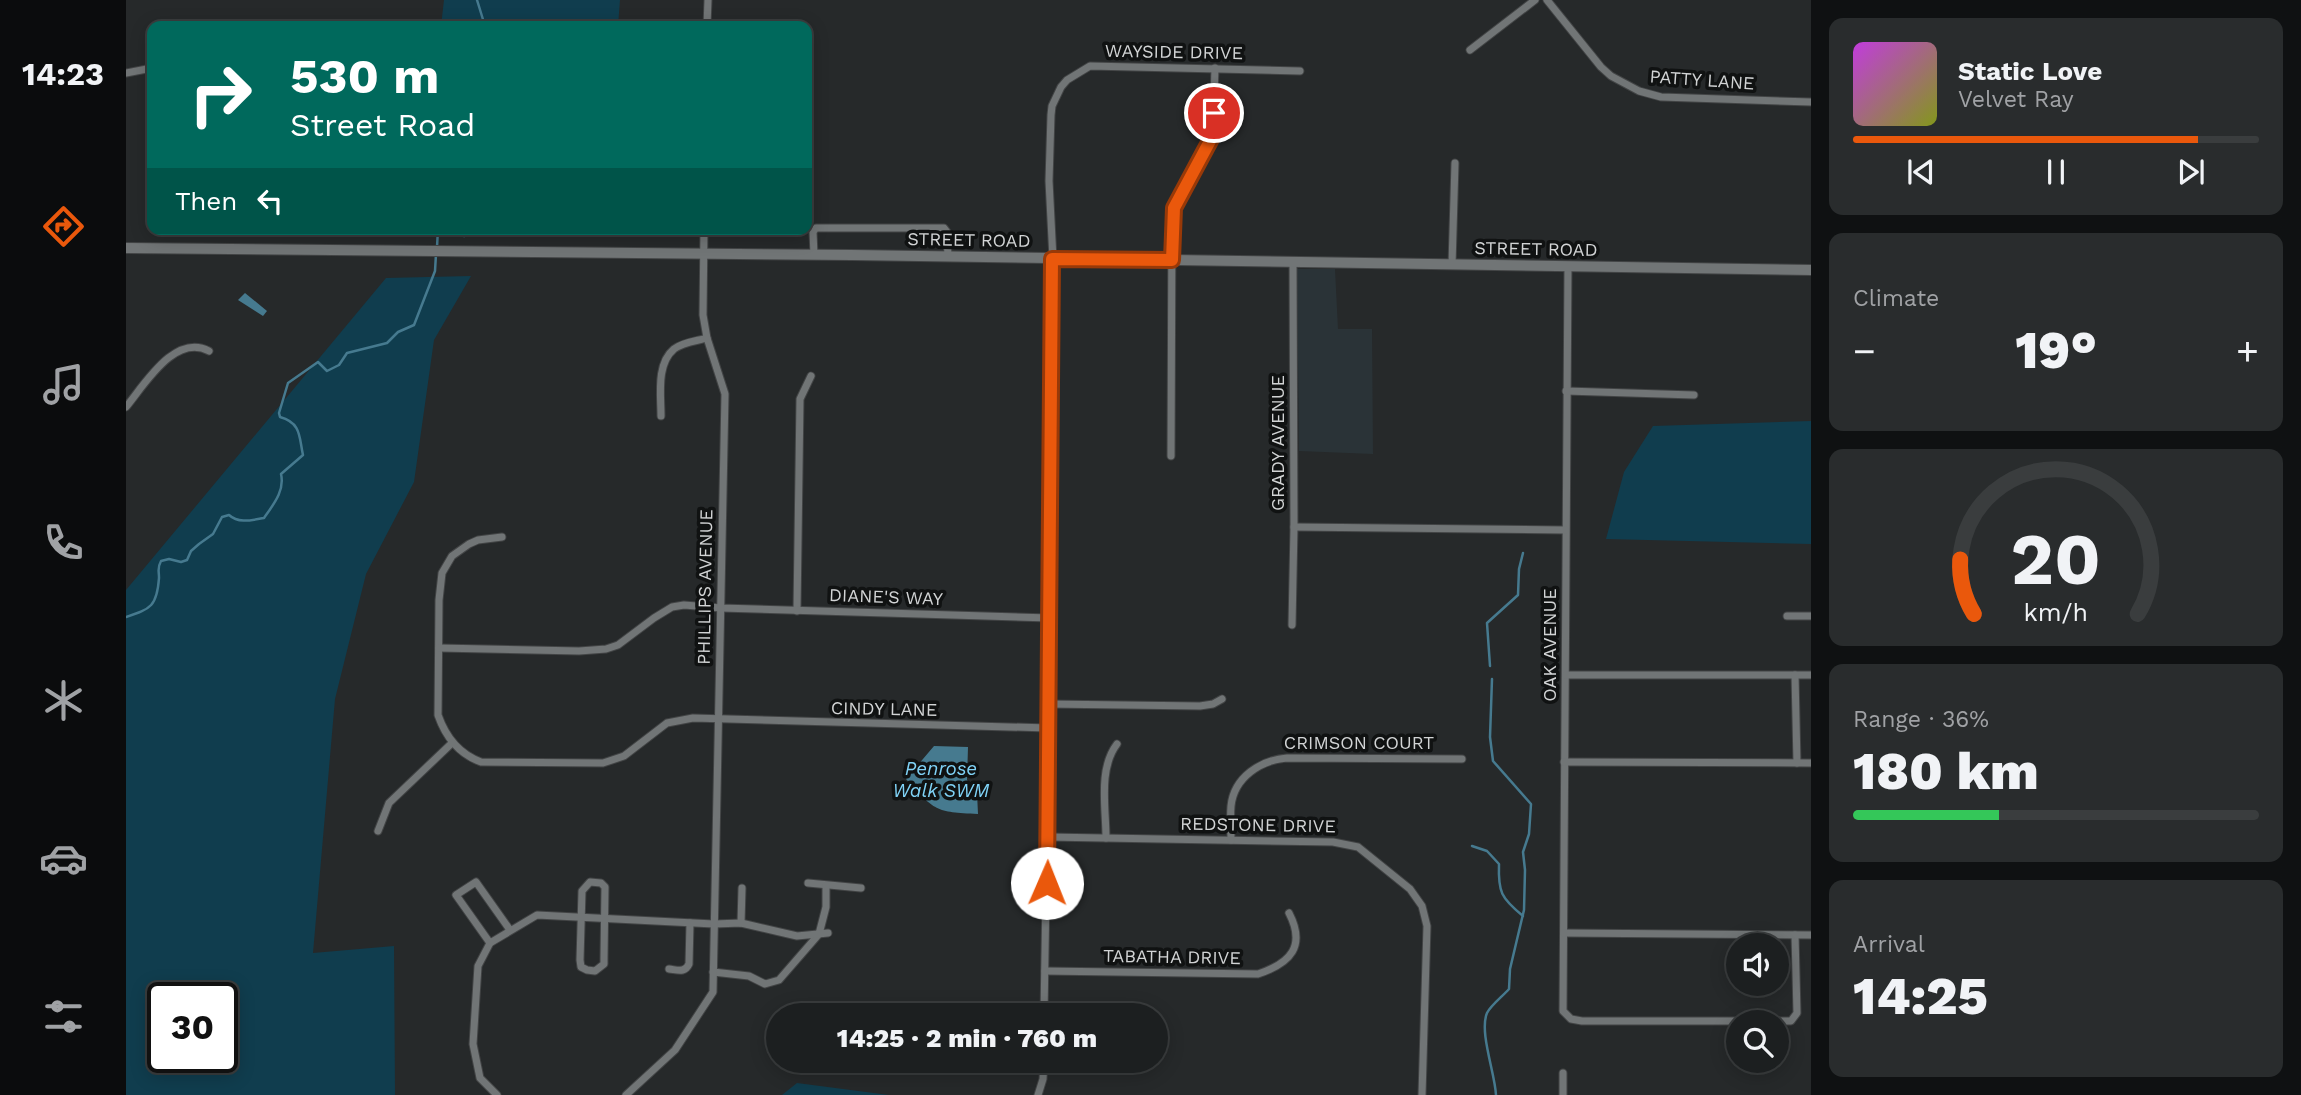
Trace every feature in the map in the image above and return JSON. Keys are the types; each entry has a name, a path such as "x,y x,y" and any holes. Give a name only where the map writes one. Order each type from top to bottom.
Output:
{"main road":[{"name":"STREET ROAD","path":"126,248 1811,270"}],"street":[{"path":"707,21 708,0"},
{"path":"1470,50 1535,0"},
{"name":"PATTY LANE","path":"1547,0 1601,67 1611,76 1639,91 1674,98 1811,102"},
{"name":"WAYSIDE DRIVE","path":"1044,1003 1050,618 1052,259 1049,181 1052,106 1067,80 1090,66 1300,71"},
{"path":"1171,456 1174,208 1206,151 1213,129 1215,68"},
{"path":"126,73 147,69"},
{"path":"1452,265 1455,163"},
{"path":"814,255 813,232 816,228 944,228 947,232 948,257"},
{"name":"PHILLIPS AVENUE","path":"626,1095 680,1044 713,992 725,394 707,338 703,315 704,235"},
{"name":"GRADY AVENUE","path":"1292,625 1293,262"},
{"name":"OAK AVENUE","path":"1569,267 1562,1006 1567,1016 1572,1019 1595,1021 1791,1021 1797,1013 1795,935"},
{"path":"661,416 661,383 667,358 675,348 707,338"},
{"path":"126,407 172,354 193,346 209,351"},
{"path":"797,611 800,400 811,376"},
{"path":"1566,391 1694,395"},
{"path":"1294,527 1565,530"},
{"path":"378,831 389,803 452,743 438,715 439,600 442,573 452,556 469,544 502,537"},
{"name":"DIANE'S WAY","path":"439,648 579,651 606,649 618,645 672,607 684,605 1050,618"},
{"path":"1787,616 1811,616"},
{"path":"1566,674 1811,675"},
{"path":"1795,675 1797,763"},
{"path":"1048,704 1200,706 1222,699"},
{"name":"CINDY LANE","path":"452,743 470,758 481,762 603,764 624,756 667,723 693,718 1048,728"},
{"path":"1105,838 1106,767 1110,753 1117,744"},
{"name":"CRIMSON COURT","path":"1231,840 1231,806 1236,789 1245,776 1270,760 1462,759"},
{"path":"1564,762 1811,763"},
{"name":"REDSTONE DRIVE","path":"1048,837 1333,842 1353,844 1362,850 1414,894 1424,912 1427,926 1422,1095"},
{"path":"490,943 456,895 476,881 510,930"},
{"path":"596,882 605,887 604,964 595,971 581,967 582,917 582,891 585,885 596,882"},
{"path":"808,883 861,888"},
{"path":"713,972 749,976 765,984 779,980 819,934 826,907 826,886"},
{"path":"741,923 743,888"},
{"name":"TABATHA DRIVE","path":"1045,971 1258,974 1284,961 1296,946 1298,935 1289,913"},
{"path":"497,1095 480,1078 473,1044 478,966 490,943 537,915 741,923 797,936 828,933"},
{"path":"669,969 687,969 690,923"},
{"path":"1564,933 1811,935"},
{"path":"1038,1095 1043,1073"},
{"path":"1563,1073 1563,1095"}],"shaded area":[{"path":"444,0 620,0 618,21 442,21"},
{"path":"1297,269 1335,269 1338,329 1372,329 1373,454 1299,451"},
{"path":"471,276 434,340 414,482 366,574 335,699 313,953 394,946 395,1095 126,1095 126,590 386,278"},
{"path":"1811,421 1811,544 1606,539 1624,472 1653,426"},
{"path":"797,1083 889,1095 782,1095"}],"water":[{"path":"245,293 267,311 263,316 238,300"},
{"name":"Penrose Walk SWM","path":"934,746 968,747 967,780 977,793 978,814 937,808 923,798 906,779"}],"waterway":[{"path":"477,0 483,21"},
{"path":"437,247 438,235"},
{"path":"462,235 467,235"},
{"path":"126,617 147,609 154,601 161,561 187,560 191,551 213,534 222,517 229,515 246,521 264,518 280,492 281,474 303,455 296,427 280,417 279,413 288,383 318,362 327,371 339,365 347,353 387,343 398,332 414,325 435,271 436,254"},
{"path":"1490,666 1487,623 1518,595 1523,553"},
{"path":"1492,679 1490,737 1493,761 1531,804 1529,834 1523,852 1524,910 1510,969 1509,989 1489,1010 1485,1021 1496,1095"},
{"path":"1472,846 1487,851 1499,864 1502,894 1523,916"}],"route":[{"path":"1047,883 1052,259 1172,260 1172,215 1211,139 1214,113"}]}
